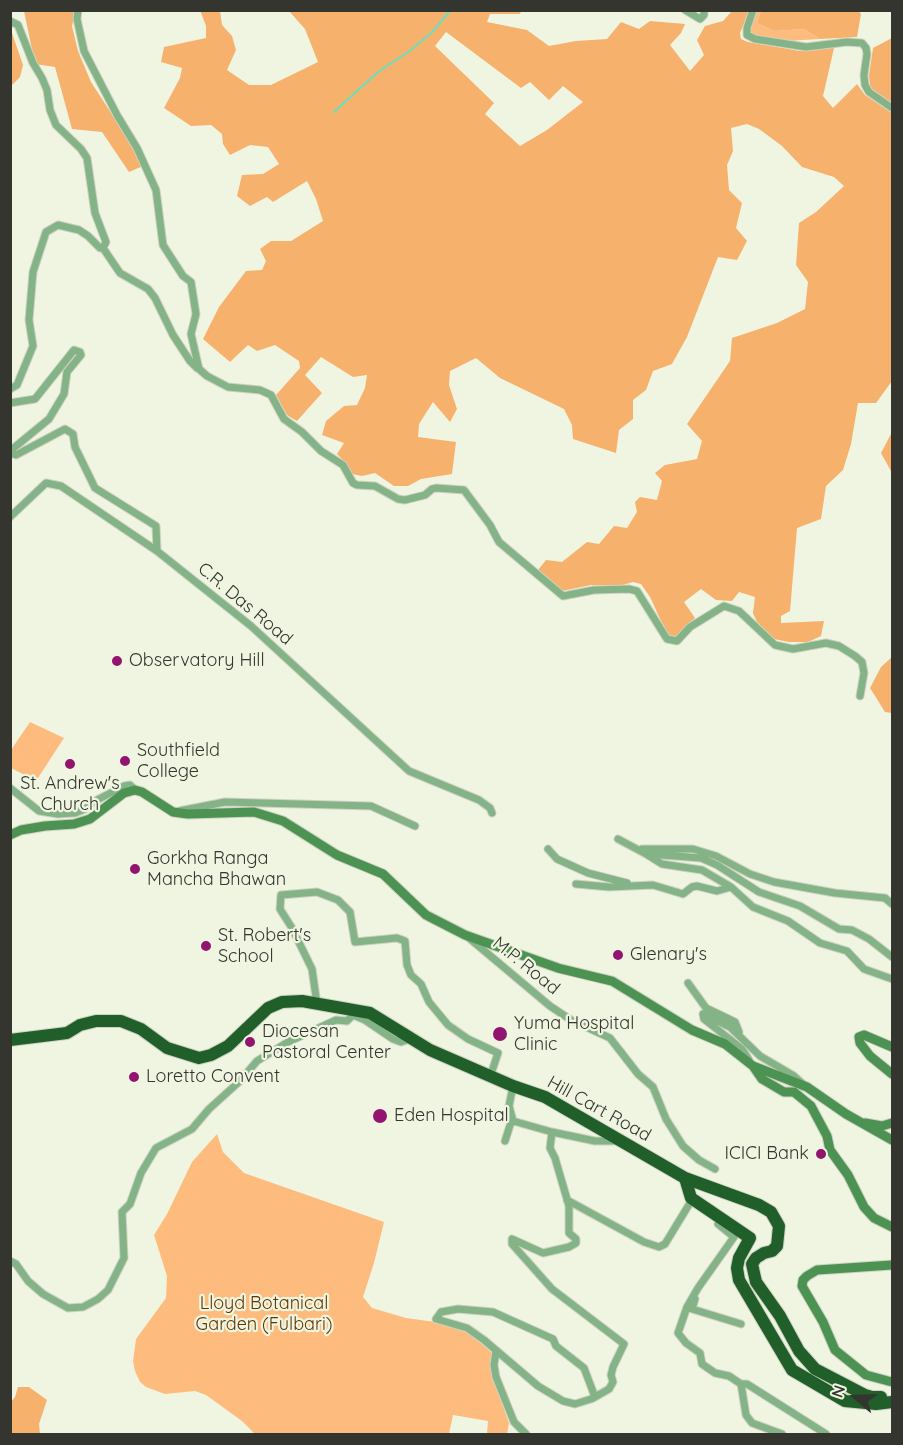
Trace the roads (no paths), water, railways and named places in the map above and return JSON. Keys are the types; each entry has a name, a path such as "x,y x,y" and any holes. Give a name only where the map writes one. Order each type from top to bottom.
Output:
{"highway":[{"name":"Hill Cart Road","path":"10,1040 67,1033 81,1025 96,1021 121,1021 141,1029 167,1048 199,1058 211,1055 228,1046 268,1008 275,1005 296,1000 370,1013 440,1055 490,1077 545,1097 684,1177 759,1205 771,1212 779,1226 777,1246 772,1251 756,1258 752,1264 753,1274 799,1351 815,1369 852,1389 872,1397 892,1395"},
{"path":"684,1177 690,1200 750,1238 739,1258 737,1268 739,1280 792,1370 845,1401 876,1404 892,1402"}],"main road":[{"path":"10,835 21,830 74,824 90,819 124,793 135,790 173,812 188,814 254,812 283,821 337,855 383,874 426,915 465,935 558,968 612,981 692,1030 724,1044 753,1066 807,1087 892,1140"},
{"path":"892,1047 864,1035 859,1037 870,1056 892,1074"},
{"path":"753,1066 762,1079 784,1092 794,1092 812,1106 827,1136 830,1150 849,1178 864,1207 874,1218 892,1227"},
{"path":"860,1122 882,1126 892,1123"},
{"path":"892,1265 817,1270 803,1280 802,1286 823,1322 835,1350 866,1375 892,1382"}],"street":[{"path":"78,10 77,19 84,51 137,148 156,190 163,244 183,276 191,282 196,314 191,334 199,369"},
{"path":"685,10 700,19 704,15 704,10"},
{"path":"753,10 747,35 754,39 806,47 847,42 862,43 867,54 865,85 869,92 892,108"},
{"path":"10,21 18,25 42,78 56,125 87,158 95,213 106,242 103,248"},
{"path":"10,389 17,385 33,346 29,320 33,272 46,232 58,225 79,230 103,248 120,273 148,289 158,302 183,352 199,369 228,387 260,390 271,395 284,419 302,432 321,451 343,465 353,483 375,486 398,499 405,500 424,495 436,488 464,490 500,542 563,596 594,590 629,589 637,591 667,639 677,641 690,627 724,606 738,611 775,645 793,649 826,643 839,646 862,662 864,673 860,696"},
{"path":"10,403 35,399 74,350 80,352 81,355 68,372 63,394 49,419 10,452 16,455 65,429 73,434 75,447 95,488 156,526 157,551"},
{"name":"C.R. Das Road","path":"10,517 46,483 61,486 157,551 251,626 409,771 479,800 490,808 492,813"},
{"path":"10,788 39,811 58,814 75,813 85,809 124,786 130,785 135,790"},
{"path":"173,812 225,802 371,806 415,826"},
{"path":"618,839 662,864 702,870 731,887 753,907 788,921 820,943 847,951 864,969 892,979"},
{"path":"633,848 693,849 716,856 750,874 774,882 835,893 885,898 892,904"},
{"path":"548,849 557,859 588,873 632,884"},
{"path":"646,854 701,858 717,865 759,892 800,906 839,929 852,930 869,939 892,957"},
{"path":"576,884 609,887 632,884 653,885 683,894 692,886 717,891 731,887"},
{"path":"317,1004 312,969 292,928 279,909 281,895 318,892 338,900 350,912 355,942 397,938 405,941 407,965 411,975 421,984 429,1002 448,1025 468,1040 498,1053 490,1077"},
{"name":"M.P. Road","path":"465,935 550,1006 571,1020 610,1038 638,1074 653,1087 666,1119 683,1146 699,1160 715,1169"},
{"path":"688,984 706,1008 735,1022 740,1035"},
{"path":"753,1066 742,1049 704,1019 703,1014 730,1027 760,1056 794,1076 807,1087"},
{"path":"10,1261 16,1264 28,1281 43,1294 68,1308 83,1307 98,1299 108,1290 124,1258 122,1212 130,1204 141,1173 156,1148 192,1129 257,1061 288,1042 336,1020 347,1021 353,1016 365,1020 393,1039 401,1042 410,1039"},
{"path":"505,1141 512,1119 509,1106 513,1086"},
{"path":"512,1119 552,1132 603,1142 618,1140"},
{"path":"552,1132 550,1148 567,1200 569,1233 576,1239 576,1243 543,1253 512,1239 512,1244 552,1288 624,1344 613,1367 611,1375 613,1382 609,1389 595,1397 575,1404 552,1396 467,1328 436,1319 441,1312 458,1309 493,1311 553,1339 556,1346 584,1368 595,1397"},
{"path":"567,1200 644,1242 659,1247 664,1244 690,1200 734,1237 698,1288 687,1307 678,1333 686,1343 700,1353 702,1364 715,1373 729,1376 741,1384 747,1384 826,1434"},
{"path":"698,1288 692,1309 741,1324"},
{"path":"496,1351 494,1365 496,1377 514,1422 526,1434"},
{"path":"741,1384 746,1415 752,1423 782,1434"}],"waterway":[{"path":"334,112 378,72 411,50 432,32 451,10"}],"place":[{"name":"Observatory Hill","path":"117,661"},
{"name":"Southfield College","path":"125,761"},
{"name":"St. Andrew's Church","path":"70,764"},
{"name":"Gorkha Ranga Mancha Bhawan","path":"135,869"},
{"name":"St. Robert's School","path":"206,946"},
{"name":"Glenary's","path":"618,955"},
{"name":"Yuma Hospital Clinic","path":"500,1034"},
{"name":"Diocesan Pastoral Center","path":"250,1042"},
{"name":"Loretto Convent","path":"134,1077"},
{"name":"Eden Hospital","path":"380,1116"},
{"name":"ICICI Bank","path":"821,1154"}],"park label":[{"name":"Lloyd Botanical Garden (Fulbari)","path":"264,1314"}]}
